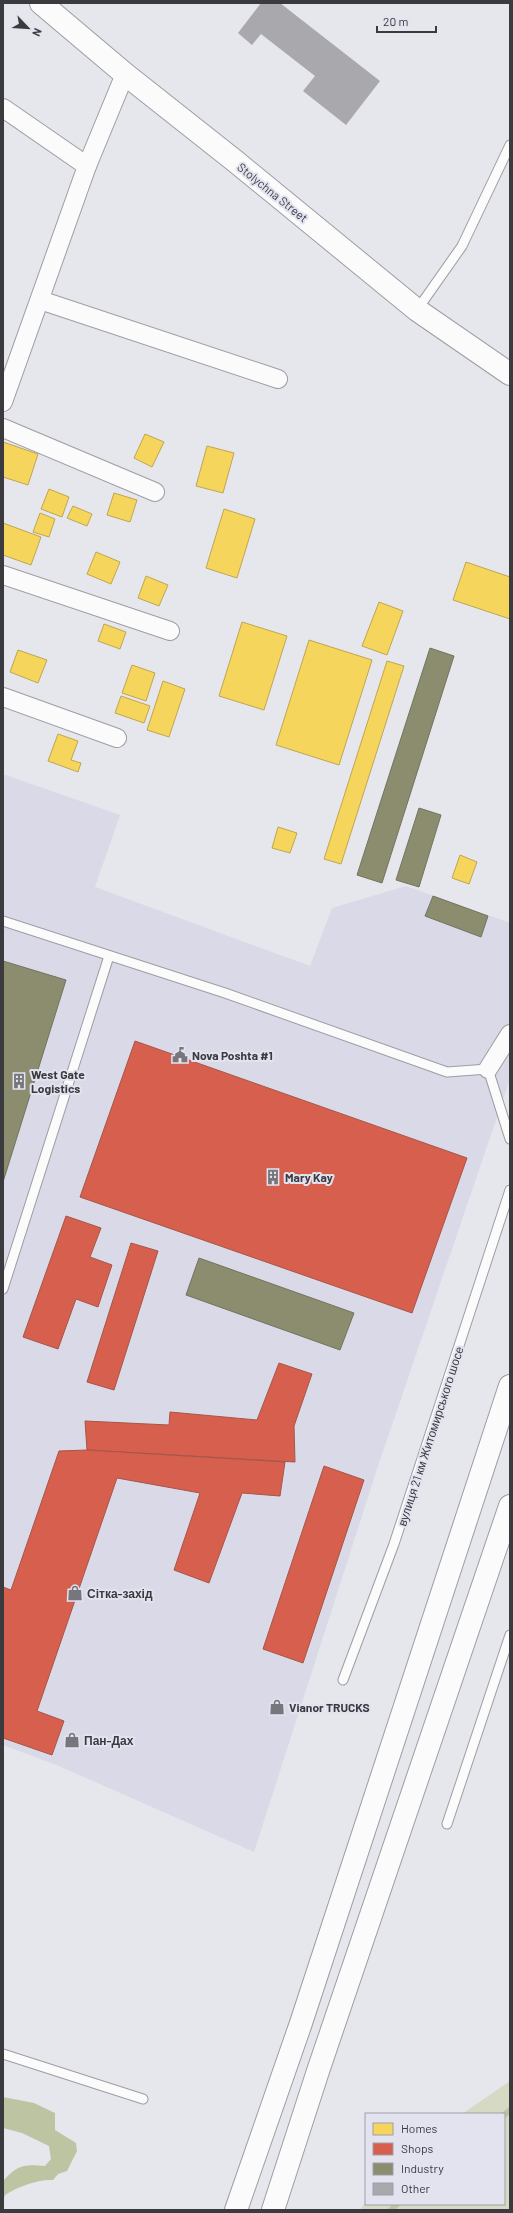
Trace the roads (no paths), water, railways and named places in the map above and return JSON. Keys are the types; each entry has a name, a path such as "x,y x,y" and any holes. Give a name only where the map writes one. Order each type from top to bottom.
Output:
{"main road":[{"name":"Stolychna Street","path":"41,3 125,74 242,166 418,310 510,374"},
{"path":"236,2210 303,2015 510,1386"},
{"path":"273,2210 318,2071 510,1506"}],"street":[{"path":"3,402 87,166 125,74"},
{"path":"3,108 87,166"},
{"path":"40,300 278,379"},
{"path":"3,428 155,492"},
{"path":"3,575 170,631"},
{"path":"3,697 117,738"},
{"path":"488,1068 510,1034"}],"lane":[{"path":"418,310 462,246 510,145"},
{"path":"3,921 225,993 447,1072 488,1068 510,1139"},
{"path":"3,1288 109,956"},
{"name":"вулиця 21 км Житомирського шосе","path":"343,1680 394,1544 510,1190"},
{"path":"447,1824 510,1635"},
{"path":"3,2054 143,2099"}],"waterway":[{"path":"505,2114 510,2110"},
{"path":"391,2210 396,2205"}],"place":[{"name":"Nova Poshta #1","path":"180,1055"},
{"name":"West Gate Logistics","path":"19,1081"},
{"name":"Mary Kay","path":"273,1177"},
{"name":"Сітка-захід","path":"75,1593"},
{"name":"Vianor TRUCKS","path":"277,1707"},
{"name":"Пан-Дах","path":"72,1740"}]}
